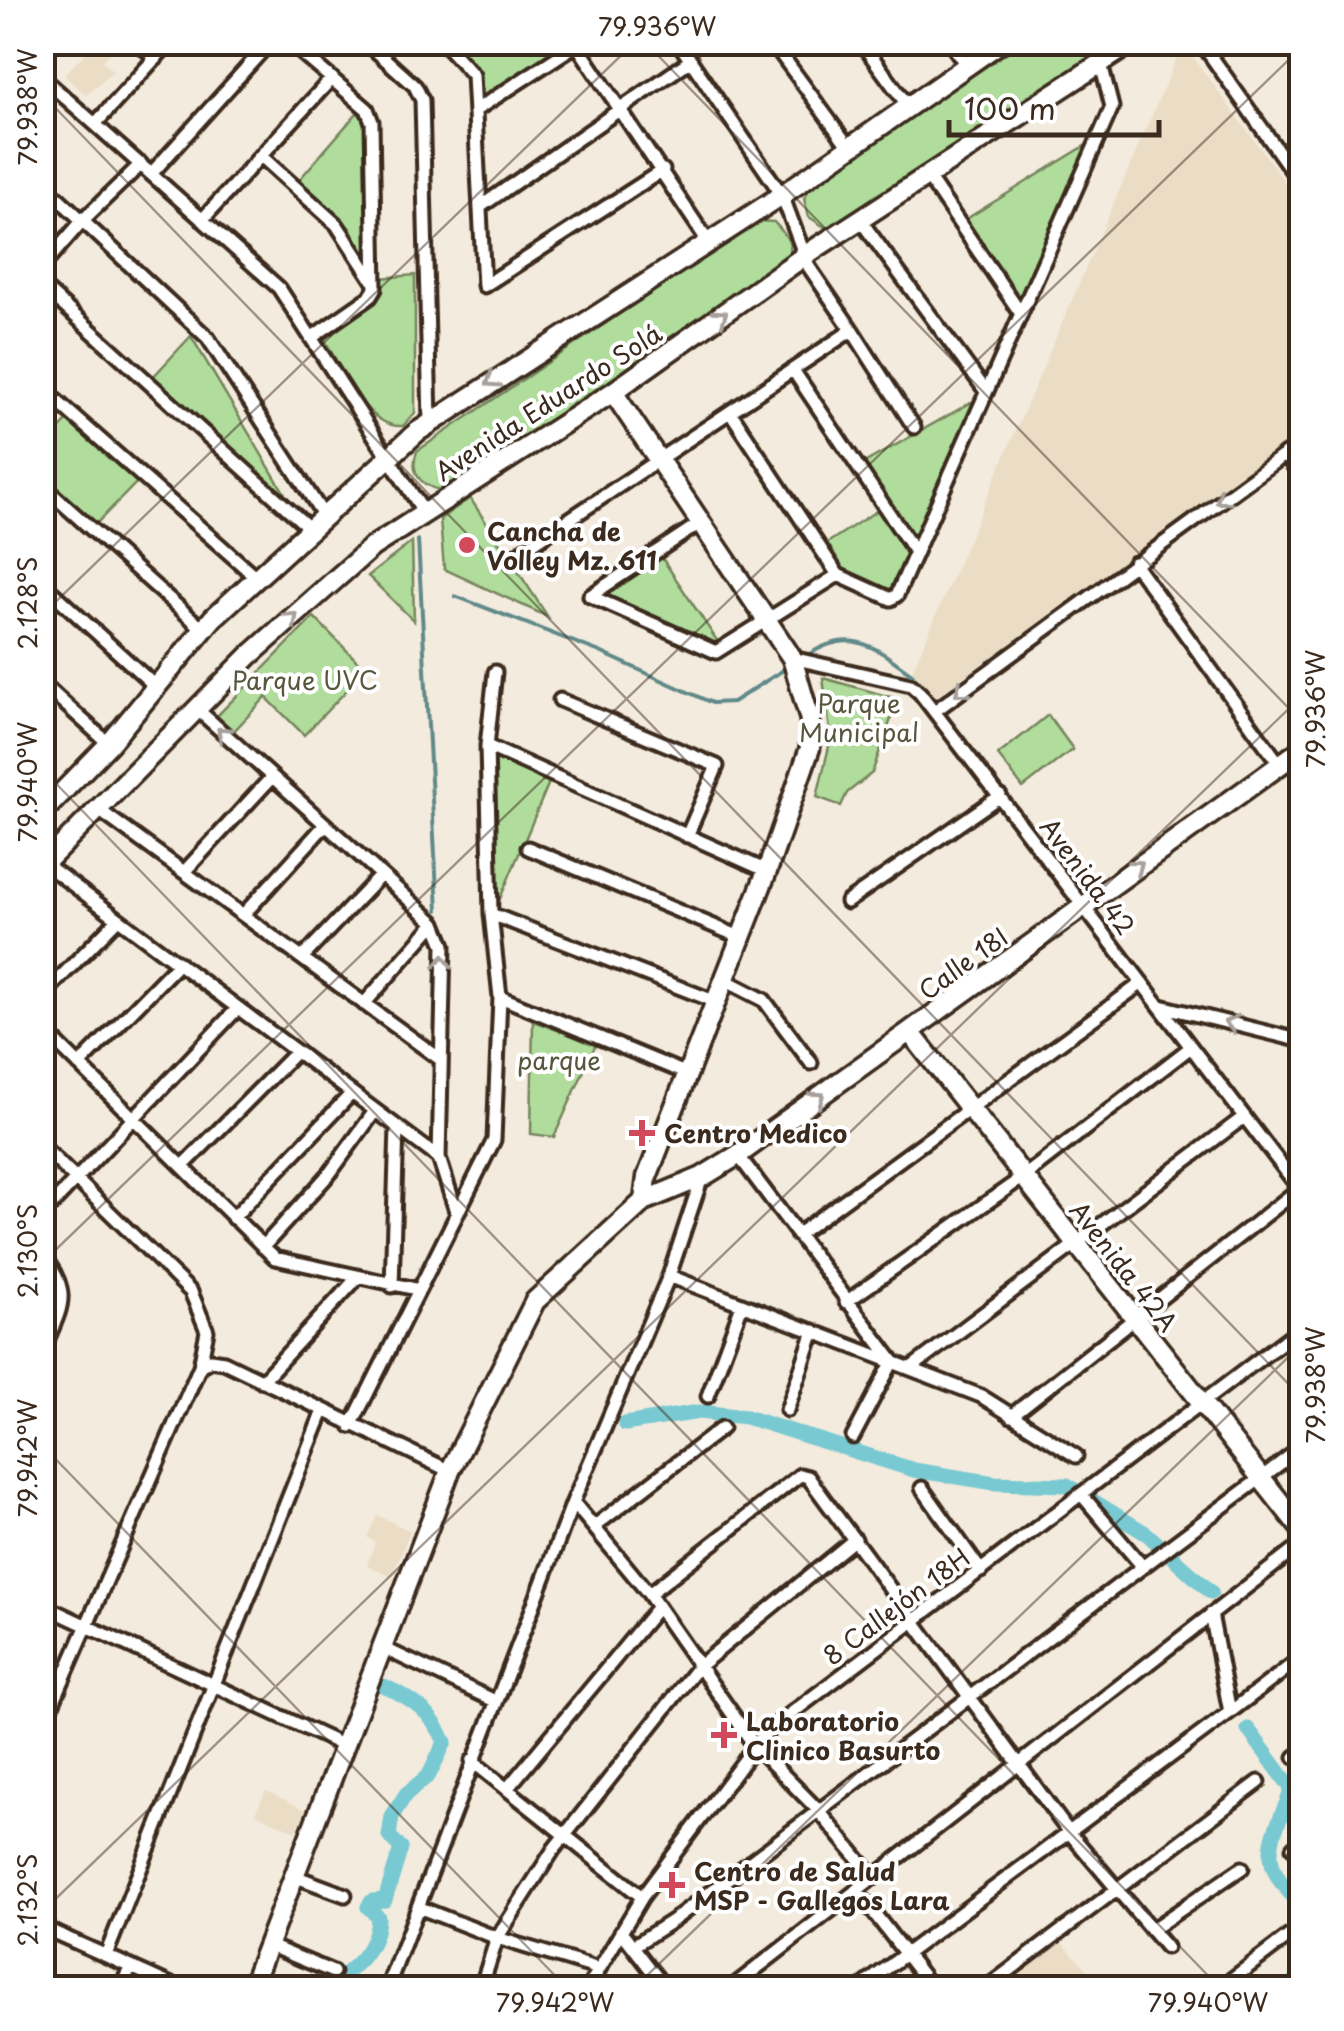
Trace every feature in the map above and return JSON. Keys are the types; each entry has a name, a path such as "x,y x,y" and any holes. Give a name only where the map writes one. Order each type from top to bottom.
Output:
{"street":[{"path":"138,42 156,58"},
{"path":"96,123 170,42"},
{"path":"152,174 270,42"},
{"path":"289,42 367,109 372,122 374,282 370,298 311,338"},
{"path":"366,42 416,86 422,100 430,421"},
{"path":"443,42 472,71 485,287 663,170"},
{"path":"455,53 465,42"},
{"path":"772,42 848,146"},
{"path":"861,42 908,106"},
{"path":"950,42 966,66"},
{"name":"Avenida Eduardo Solá","path":"46,803 109,744 204,630 256,578 430,421 782,195 1001,42"},
{"name":"Avenida Eduardo Solá","path":"44,865 250,656 359,559 423,511 464,491 613,392 807,254 1133,42"},
{"path":"1201,42 1302,185"},
{"path":"681,43 782,195 809,268 914,428"},
{"path":"476,110 576,44 707,240"},
{"path":"480,208 691,60"},
{"path":"731,413 838,575 895,598 1112,108 1101,64"},
{"path":"42,77 279,288 423,511"},
{"path":"202,220 332,78"},
{"path":"260,156 336,225 374,282"},
{"path":"42,267 83,220 141,164"},
{"path":"928,177 1019,311"},
{"path":"42,183 208,338 317,522"},
{"path":"862,221 985,390"},
{"path":"42,286 317,522"},
{"path":"513,557 852,330"},
{"path":"793,370 915,552"},
{"path":"42,388 256,578"},
{"path":"250,1988 450,1471 535,1301 644,1200 647,1177 767,871 810,748 810,720 792,658 613,392"},
{"path":"936,710 1302,442"},
{"path":"1285,454 1302,477"},
{"path":"42,485 204,630"},
{"path":"700,523 590,596 716,652 838,575"},
{"path":"1134,563 1280,765"},
{"path":"42,583 156,687"},
{"name":"Avenida 42","path":"792,658 911,686 936,710 1300,1190"},
{"path":"351,1426 494,1140 500,998 491,914 487,746 495,672"},
{"path":"42,683 109,744"},
{"path":"560,700 717,766 687,836"},
{"path":"198,710 435,923 444,945 439,1158 456,1214"},
{"path":"487,746 767,871"},
{"name":"Calle 18I","path":"644,1200 702,1177 738,1155 1302,749"},
{"path":"184,872 272,777"},
{"path":"847,902 1000,796"},
{"path":"99,810 440,1059"},
{"path":"243,915 325,825"},
{"path":"528,848 740,937"},
{"path":"44,865 439,1158"},
{"path":"302,958 380,876"},
{"path":"491,914 714,1001"},
{"path":"42,996 118,919"},
{"path":"364,1004 435,923"},
{"path":"79,1065 179,964"},
{"path":"723,979 764,1000 811,1062"},
{"path":"796,1235 1142,983"},
{"path":"500,998 685,1074"},
{"path":"1160,1006 1302,1041"},
{"path":"42,1215 238,1008"},
{"path":"42,1028 275,1258 416,1290"},
{"name":"Avenida 42A","path":"910,1032 1302,1530"},
{"path":"846,1302 1023,1177 1191,1047"},
{"path":"183,1166 296,1052"},
{"path":"233,1218 352,1093"},
{"path":"263,1247 330,1173 375,1111"},
{"path":"911,1368 1244,1117"},
{"path":"392,1286 397,1127"},
{"path":"42,1146 191,1292 206,1331 200,1366 42,1728"},
{"path":"738,1155 893,1361"},
{"path":"387,1988 573,1502 669,1276 702,1177"},
{"path":"1011,1416 1300,1190"},
{"path":"42,1255 62,1279 64,1292 42,1352"},
{"path":"669,1276 981,1396 1076,1456"},
{"path":"262,1381 357,1278"},
{"path":"708,1396 742,1305"},
{"name":"8 Callejón 18H","path":"588,1988 642,1896 754,1745 1302,1327"},
{"path":"787,1410 814,1332"},
{"path":"200,1366 210,1360 224,1362 450,1471"},
{"path":"852,1437 893,1361"},
{"path":"106,1955 323,1411"},
{"path":"595,1526 722,1428"},
{"path":"632,1946 1302,1447"},
{"path":"649,1594 800,1475 808,1477 1068,1831 1166,1947"},
{"path":"922,1488 980,1571"},
{"path":"1081,1494 1143,1568"},
{"path":"573,1502 649,1594 754,1745 818,1810 874,1878"},
{"path":"481,1988 497,1938 565,1835 698,1667 855,1539"},
{"path":"732,1988 1302,1544"},
{"path":"42,1605 344,1746"},
{"path":"506,1789 657,1608"},
{"path":"1211,1614 1230,1712"},
{"path":"383,1648 495,1701"},
{"path":"860,1988 1302,1657"},
{"path":"472,1761 642,1896"},
{"path":"986,1988 1259,1782"},
{"path":"1152,1930 1242,1868"},
{"path":"294,1876 345,1895"},
{"path":"857,1891 932,1988"},
{"path":"418,1907 497,1938 599,1969"},
{"path":"42,1927 178,1988"},
{"path":"621,1931 665,1988"},
{"path":"1220,1988 1290,1936"},
{"path":"268,1944 332,1972"},
{"path":"120,1988 131,1966"}],"shaded area":[{"path":"95,43 121,43 102,61 113,71 86,95 64,75"},
{"path":"1183,43 1301,204 1301,435 933,699 912,671"},
{"path":"377,1515 410,1531 392,1577 367,1566 375,1542 367,1537"},
{"path":"266,1791 306,1810 296,1832 255,1813"},
{"path":"1060,1940 1104,1988 997,1988"}],"green space":[{"path":"472,43 569,43 479,103 474,67 461,53"},
{"path":"1021,43 1117,43 831,231 809,217 804,199 812,184"},
{"path":"357,113 368,121 371,265 365,265 352,242 351,229 299,180"},
{"path":"1093,141 1018,307 963,221"},
{"path":"757,221 774,222 782,231 790,245 788,262 449,491 433,488 421,480 415,468 417,451"},
{"path":"415,275 415,413 403,426 389,424 366,407 323,337 376,302 380,278"},
{"path":"191,336 291,504 152,378"},
{"path":"979,398 893,596 842,571 824,545 887,504 859,466"},
{"path":"69,419 139,480 96,524 43,478 42,447"},
{"path":"470,498 548,617 444,569 440,519"},
{"path":"412,542 414,621 368,576"},
{"path":"658,552 722,648 716,651 593,594"},
{"name":"Parque UVC","path":"314,617 366,670 304,735 266,697 231,734 214,719"},
{"name":"Parque Municipal","path":"823,678 898,699 872,773 847,793 841,806 817,797 831,738"},
{"path":"1048,715 1073,749 1023,788 998,755"},
{"path":"492,753 550,780 494,913"},
{"name":"parque","path":"533,1021 596,1044 554,1137 531,1134"}],"waterway":[{"path":"418,540 438,910"},
{"path":"455,596 600,652 712,703 733,702 788,667"},
{"path":"805,657 835,643 861,643 913,675"},
{"path":"625,1424 699,1412 746,1417 914,1470 995,1483 1067,1485 1147,1534 1211,1592"},
{"path":"327,1988 362,1958 373,1940 378,1917 368,1907 372,1901 385,1900 401,1848 389,1836 392,1816 406,1794 429,1775 445,1742 420,1708 384,1686"},
{"path":"1248,1729 1292,1789 1274,1836 1272,1862 1286,1889 1302,1905"},
{"path":"1288,1988 1302,1972"}],"place":[{"name":"Cancha de Volley Mz. 611","path":"467,545"},
{"name":"Centro Medico","path":"642,1133"},
{"name":"Laboratorio Clinico Basurto","path":"724,1735"},
{"name":"Centro de Salud MSP - Gallegos Lara","path":"672,1885"}]}
